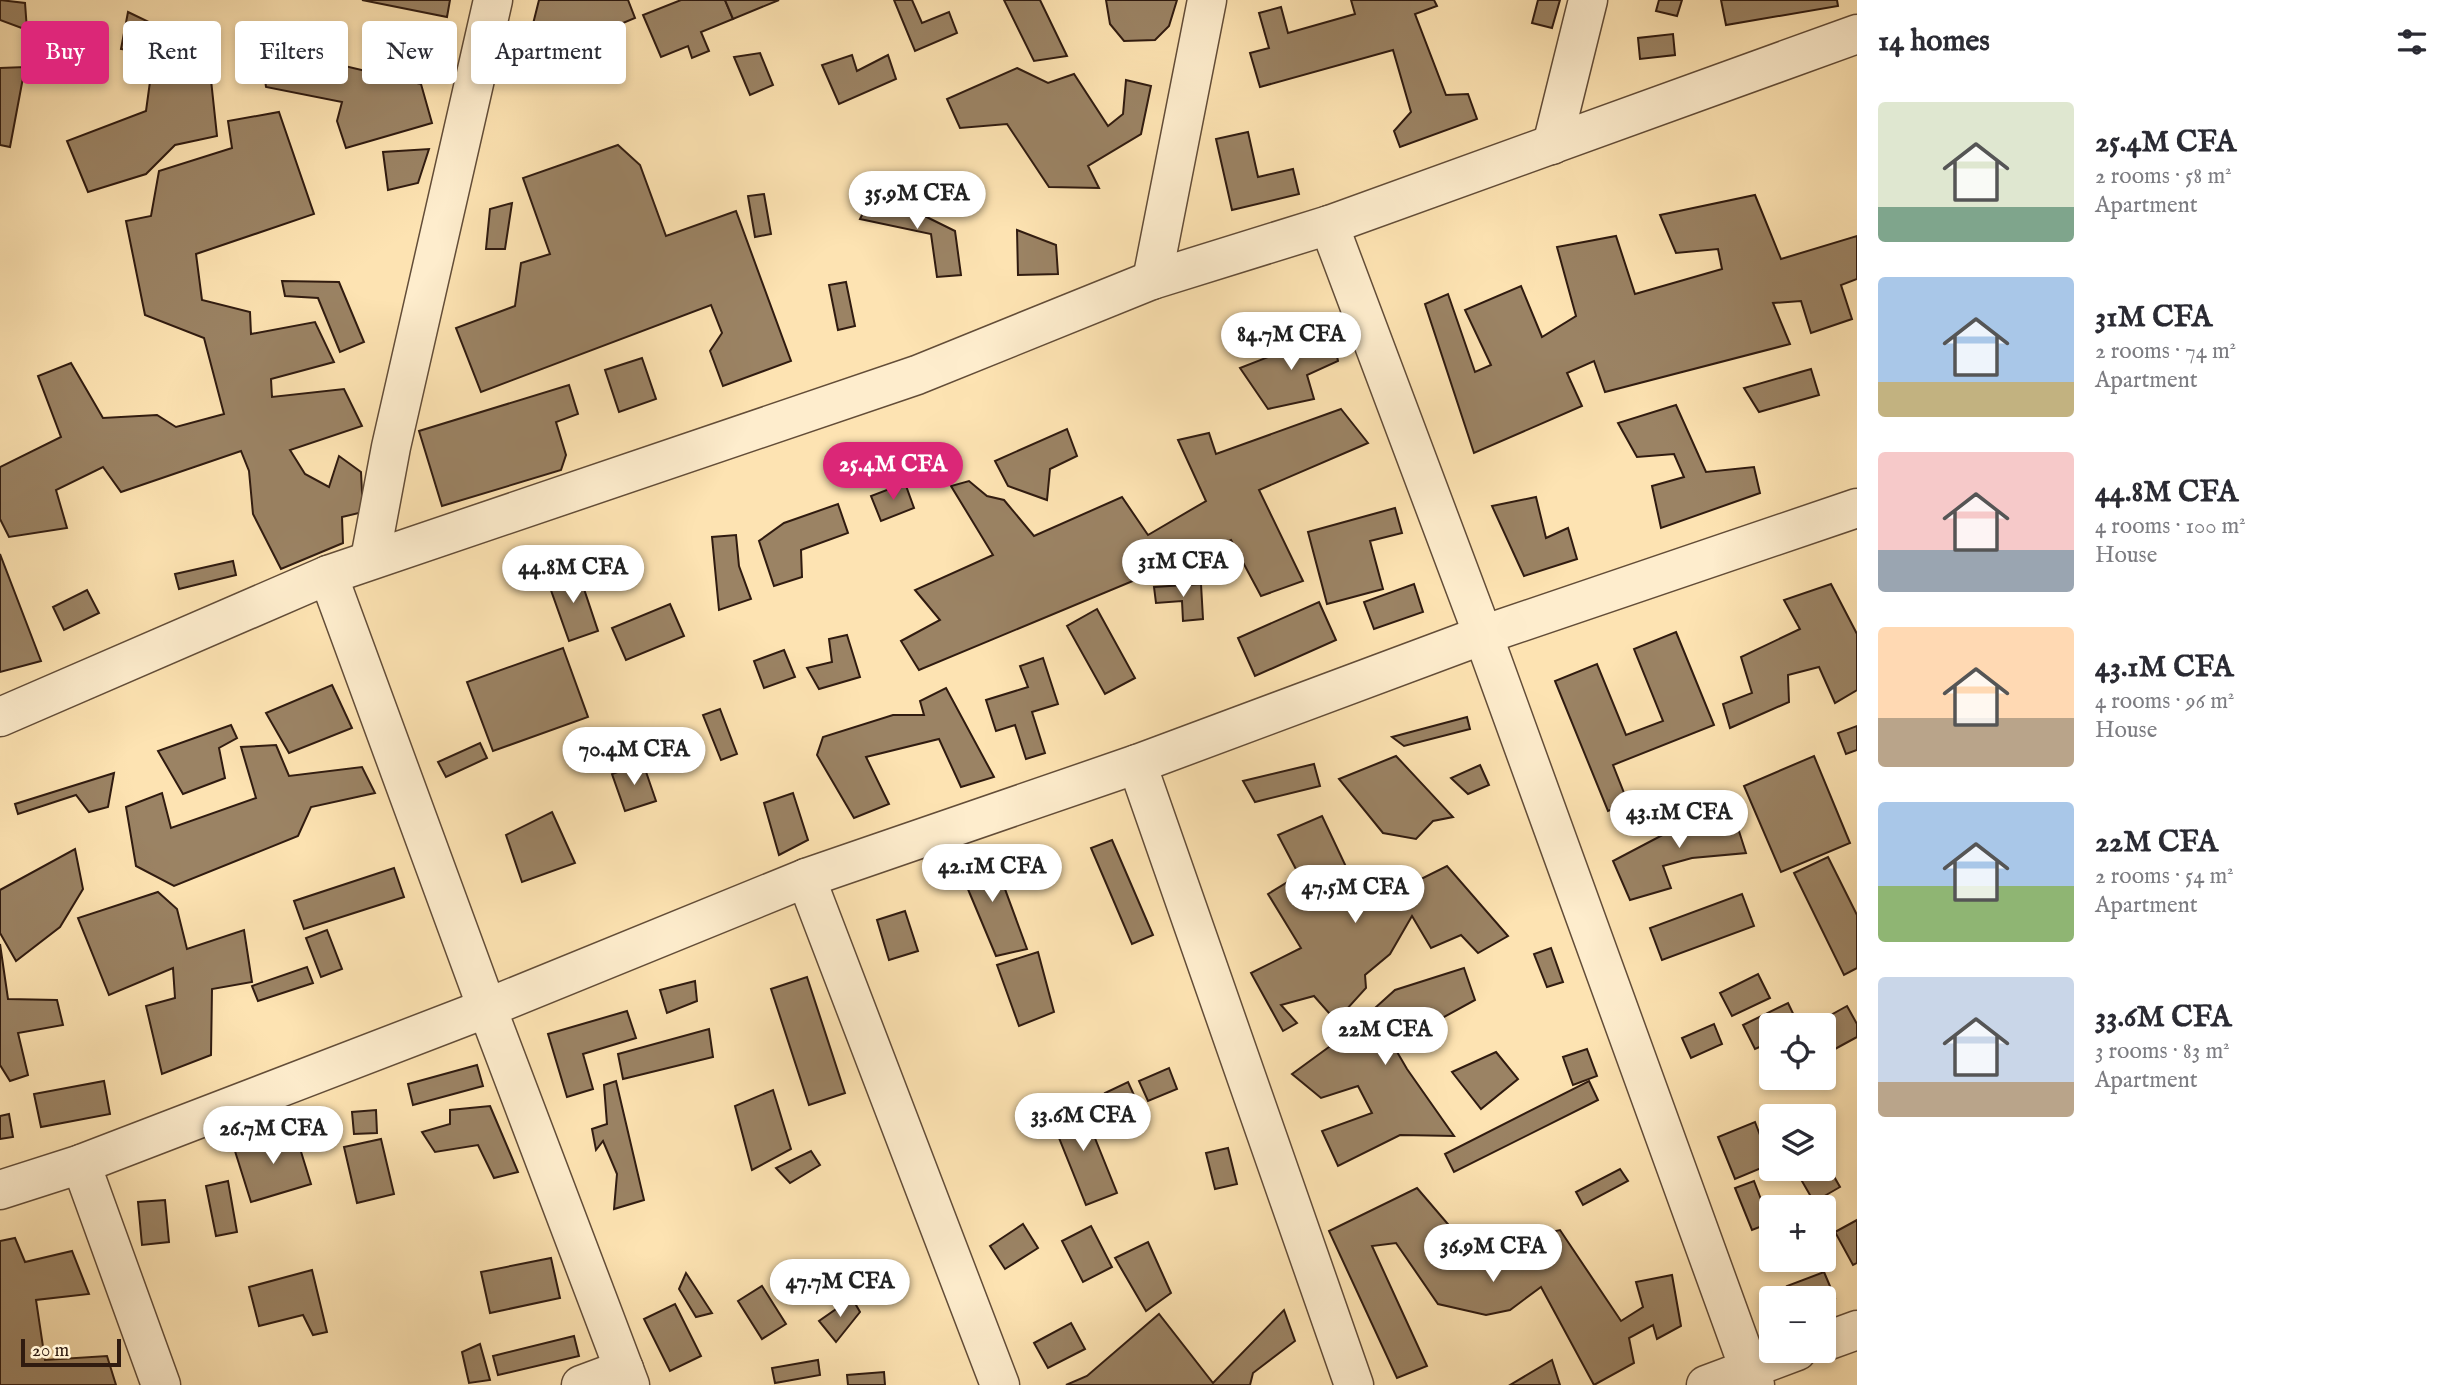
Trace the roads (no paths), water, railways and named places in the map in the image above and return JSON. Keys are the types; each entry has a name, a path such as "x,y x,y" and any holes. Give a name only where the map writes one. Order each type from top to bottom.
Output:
{"street":[{"path":"370,559 394,433 493,0"},
{"path":"1152,280 1207,0"},
{"path":"1552,145 1588,0"},
{"path":"0,717 370,559 917,375 1152,280 1329,225 1857,34"},
{"path":"1329,225 1483,635 1752,1377"},
{"path":"0,1190 81,1164 487,1008 806,878 1137,764 1483,635 1853,521"},
{"path":"328,575 487,1008 627,1377 580,1385"},
{"path":"1137,764 1354,1385"},
{"path":"806,878 1000,1385"},
{"path":"81,1164 161,1385"},
{"path":"1836,1337 1857,1329"},
{"path":"1706,1385 1752,1377 1776,1363"}]}
